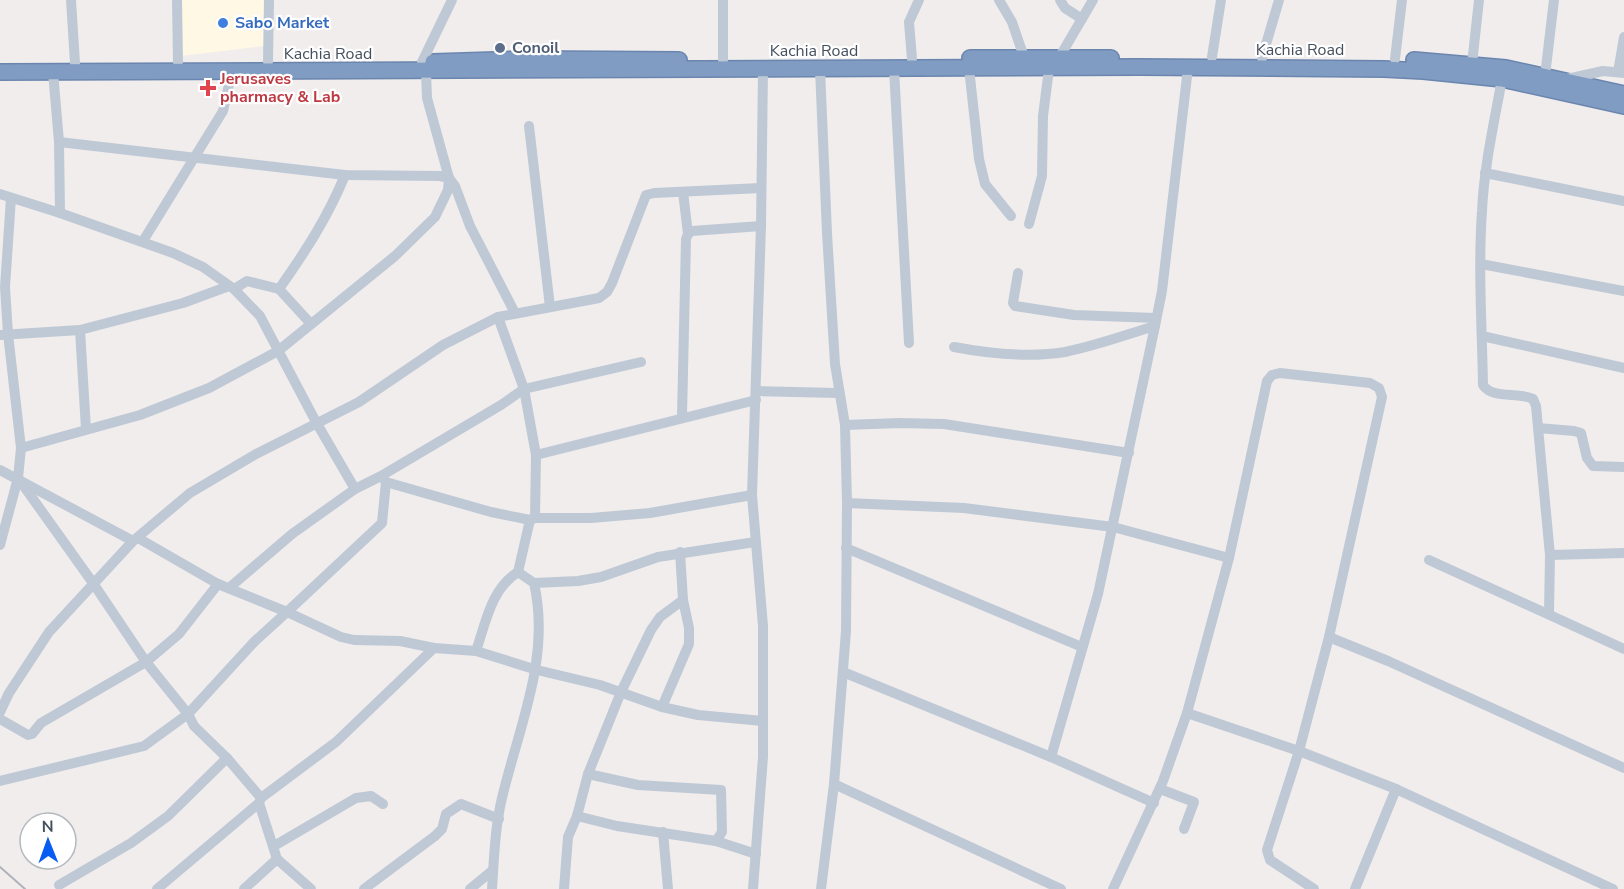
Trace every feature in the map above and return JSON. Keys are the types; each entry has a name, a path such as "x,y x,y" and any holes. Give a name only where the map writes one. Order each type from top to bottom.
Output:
{"highway":[{"name":"Kachia Road","path":"449,67 526,59 1024,57 1054,63 1188,68 1392,69 1502,79 1581,91 1624,94"},
{"name":"Kachia Road","path":"0,72 424,67 894,69 969,68 1212,57 1395,59 1472,64 1545,76 1564,80 1581,91 1624,106"},
{"name":"Kachia Road","path":"0,63 268,62 424,67"}],"street":[{"path":"71,0 75,63"},
{"path":"177,0 178,62"},
{"path":"268,62 269,0"},
{"path":"452,0 424,67 427,98 449,178 470,226 515,313"},
{"path":"723,0 723,60"},
{"path":"912,59 909,22 919,0"},
{"path":"999,0 1012,22 1024,57"},
{"path":"1060,0 1065,8 1082,19"},
{"path":"1029,224 1042,176 1043,116 1054,63 1093,0"},
{"path":"1212,57 1221,0"},
{"path":"1262,58 1279,0"},
{"path":"1395,59 1402,0"},
{"path":"1472,64 1479,0"},
{"path":"1545,76 1554,0"},
{"path":"1564,80 1603,71 1621,73 1624,37"},
{"path":"969,68 979,159 985,184 1011,216"},
{"path":"1051,757 1098,594 1162,291 1188,68"},
{"path":"753,889 763,757 763,626 752,495 762,188 763,69"},
{"path":"820,69 835,364 845,425 847,503 846,631 834,784 820,889"},
{"path":"894,69 909,343"},
{"path":"142,242 223,111 232,71"},
{"path":"53,72 59,142 60,213"},
{"path":"1502,79 1485,173 1482,211 1483,385 1486,390 1492,392 1527,396 1533,399 1536,406 1550,555 1549,613"},
{"path":"529,126 550,307"},
{"path":"59,142 345,175 449,178"},
{"path":"1485,173 1624,201"},
{"path":"279,289 311,244 334,203 345,175"},
{"path":"21,448 140,415 208,388 279,351 394,256 435,217 446,196 449,178"},
{"path":"0,712 9,693 50,632 135,539 190,493 256,454 359,402 443,345 498,317 599,298 607,292 646,195 762,188"},
{"path":"682,417 688,234 683,192"},
{"path":"0,545 18,478 21,448 4,335 5,196 142,242 203,267 231,287 260,315 316,422 355,489"},
{"path":"688,234 692,231 761,226"},
{"path":"1481,264 1624,291"},
{"path":"1018,273 1013,297 1015,306 1074,315 1155,322"},
{"path":"4,335 80,330 183,303 247,281 279,289 311,324"},
{"path":"476,651 492,602 510,577 519,572 533,519 536,455 524,389 498,317"},
{"path":"954,347 984,353 1025,355 1065,352 1155,322"},
{"path":"80,330 86,429"},
{"path":"1482,336 1624,369"},
{"path":"230,588 292,534 355,489 384,479 524,389 641,363"},
{"path":"1113,889 1160,789 1187,712 1229,558 1267,381 1272,375 1280,373 1370,383 1379,388 1382,397 1329,637 1299,751 1267,850 1270,860 1314,889"},
{"path":"536,455 756,396 838,393"},
{"path":"845,425 944,424 1129,453"},
{"path":"1538,428 1581,433 1587,458 1593,465 1624,467"},
{"path":"0,470 218,584 341,637 366,641 400,641 434,648 476,651 537,670 578,679 662,707 698,715 763,721"},
{"path":"18,478 146,662 188,714 194,726 227,758 260,800 277,859 311,889"},
{"path":"384,479 491,512 533,519 591,518 650,513 752,495"},
{"path":"0,781 144,746 165,733 188,714 255,640 382,523 384,479"},
{"path":"847,503 964,508 1113,527 1229,558"},
{"path":"519,572 534,584 578,581 601,577 658,557 680,552 756,542"},
{"path":"846,548 1082,647"},
{"path":"662,707 689,644 680,552"},
{"path":"1550,555 1624,553"},
{"path":"1429,560 1624,649"},
{"path":"0,718 28,735 32,734 41,723 146,662 179,634 218,584"},
{"path":"492,889 501,801 537,670 540,624 534,584"},
{"path":"564,889 568,837 577,816 588,774 621,692 651,630 660,617 683,600"},
{"path":"1329,637 1388,661 1624,768"},
{"path":"157,889 260,800 336,742 434,648"},
{"path":"843,672 1051,757 1154,803"},
{"path":"1187,712 1299,751 1396,789 1612,889"},
{"path":"59,885 131,843 168,816 227,758"},
{"path":"588,774 638,785 722,790 722,832 716,841"},
{"path":"834,784 1061,889"},
{"path":"1160,789 1194,802 1184,829"},
{"path":"1355,889 1396,789"},
{"path":"274,846 356,798 371,796 383,804"},
{"path":"364,889 435,836 441,829 446,814 461,804 499,819"},
{"path":"577,816 617,826 716,841 756,854"},
{"path":"663,832 669,889"},
{"path":"244,889 277,859"},
{"path":"470,889 493,870"}],"shaded area":[{"name":"Sabo Market","path":"181,0 264,0 264,46 181,56"}],"railway":[{"path":"0,867 25,889"}],"place":[{"name":"Sabo Market","path":"223,23"},
{"name":"Conoil","path":"500,48"},
{"name":"Jerusaves pharmacy & Lab","path":"208,88"}]}
